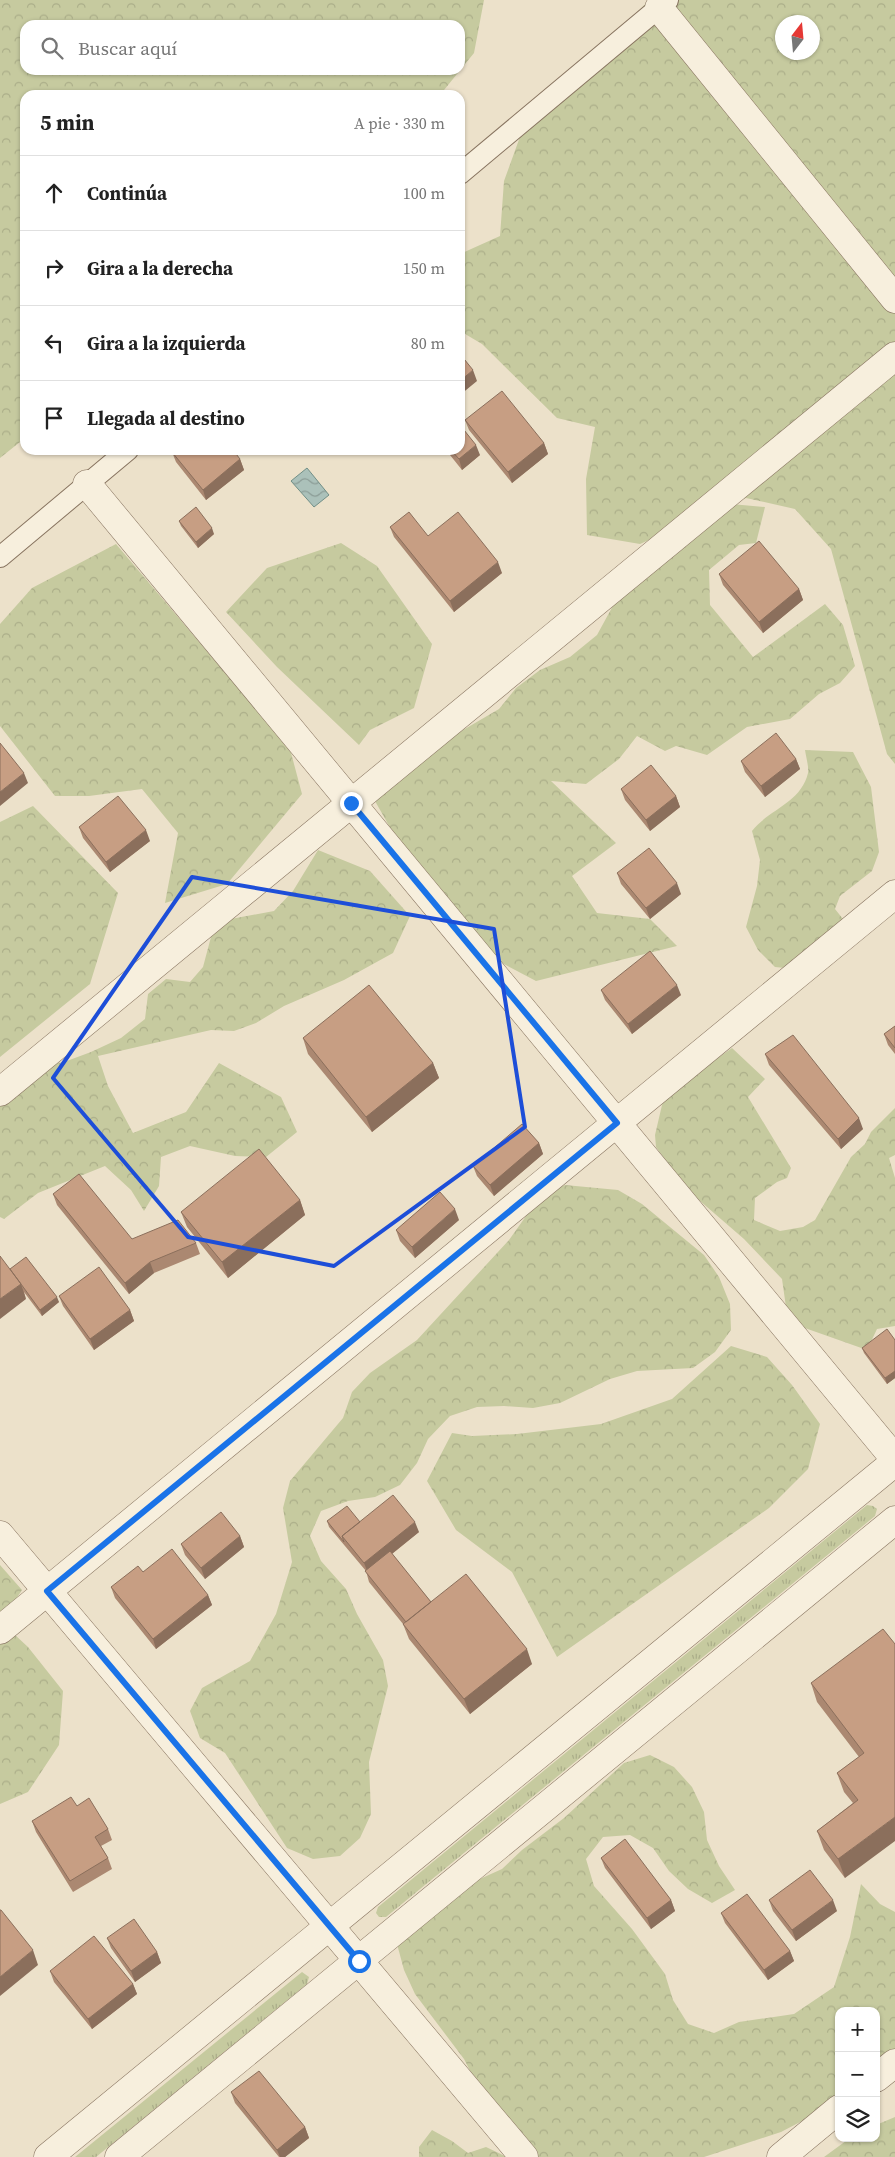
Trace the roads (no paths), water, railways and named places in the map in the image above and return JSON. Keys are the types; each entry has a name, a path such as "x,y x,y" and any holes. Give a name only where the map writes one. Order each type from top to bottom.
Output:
{"street":[{"path":"664,4 895,299"},
{"path":"0,1092 895,356"},
{"path":"48,2157 895,1460 87,484"},
{"path":"0,1630 895,894"},
{"path":"119,2157 895,1520"},
{"path":"0,1535 524,2157"},
{"path":"880,2075 895,2063"},
{"path":"781,2157 835,2112"}],"lane":[{"path":"465,170 664,4"},
{"path":"0,557 122,455"}],"water":[{"path":"307,468 329,495 314,507 291,481"}]}
